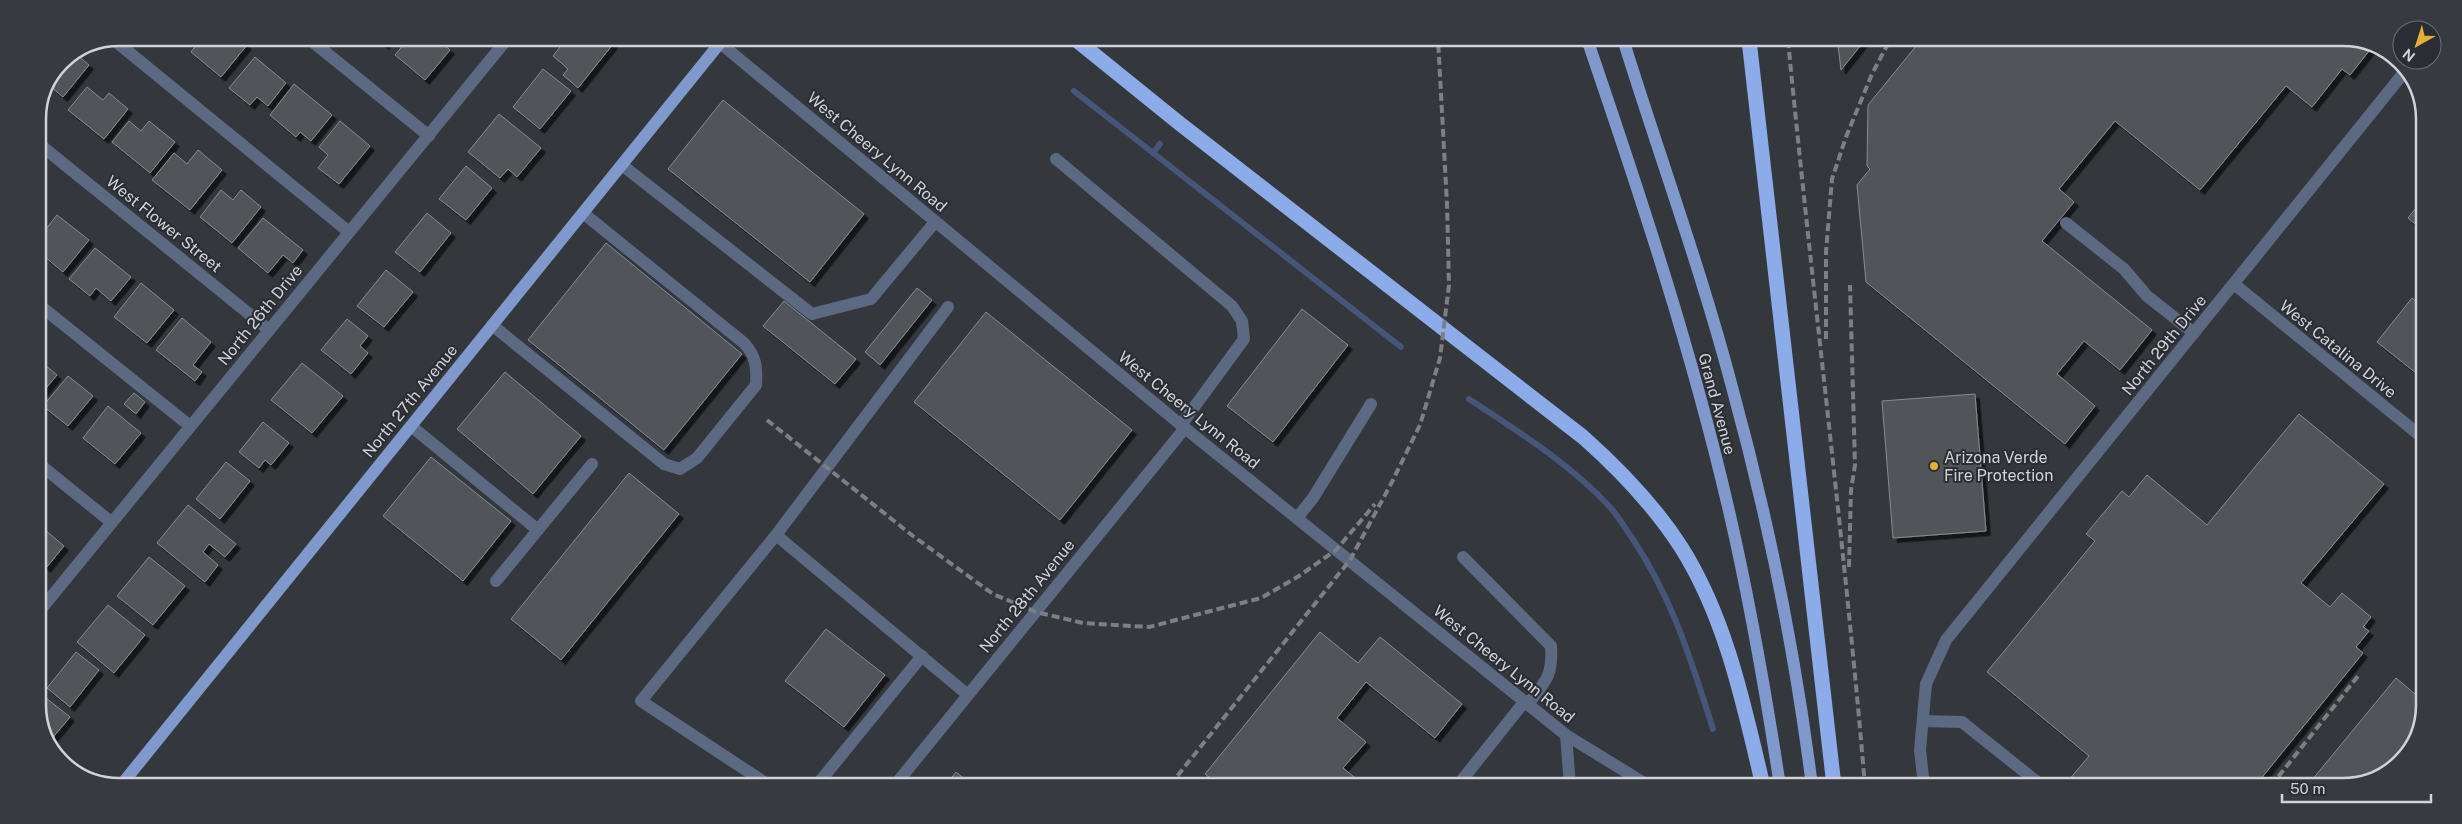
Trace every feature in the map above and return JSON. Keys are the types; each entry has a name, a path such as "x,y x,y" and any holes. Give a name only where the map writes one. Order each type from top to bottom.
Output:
{"highway":[{"path":"1084,46 1187,129 1576,432 1622,473 1681,547 1710,602 1738,686 1761,778"},
{"path":"1750,46 1833,778"}],"main road":[{"name":"North 27th Avenue","path":"127,778 718,46"},
{"name":"Grand Avenue","path":"1589,46 1642,208 1711,440 1741,568 1779,778"},
{"name":"Grand Avenue","path":"1625,46 1686,232 1737,405 1758,487 1798,680 1811,778"}],"street":[{"path":"121,46 349,232"},
{"path":"318,46 429,136"},
{"name":"North 26th Drive","path":"46,604 111,522 429,136 500,46"},
{"name":"West Cheery Lynn Road","path":"728,46 935,222 1183,427 1566,735 1636,778"},
{"name":"North 29th Drive","path":"1925,778 1920,750 1926,684 1946,640 2401,76"},
{"name":"West Flower Street","path":"46,149 269,330"},
{"name":"North 28th Avenue","path":"901,778 1183,427 1244,339 1242,321 1232,306 1056,159"},
{"path":"622,166 812,314 871,299 935,222"},
{"path":"492,325 664,464 680,470 697,458 756,385 757,370 753,353 744,343 583,213"},
{"path":"2066,223 2124,269 2147,296 2194,333"},
{"name":"West Catalina Drive","path":"2234,284 2416,432"},
{"path":"758,778 641,701 776,535 948,307"},
{"path":"46,310 190,426"},
{"path":"1297,518 1313,498 1371,404"},
{"path":"411,426 538,530"},
{"path":"496,581 592,464"},
{"path":"46,469 111,522"},
{"path":"776,535 968,694"},
{"path":"1463,557 1551,646 1552,666 1545,683 1464,778"},
{"path":"822,778 922,656"},
{"path":"1923,720 1962,722 2033,778"},
{"path":"1566,735 1569,778"}],"building":[{"path":"196,46 246,46 221,77 191,52"},
{"path":"402,46 445,46 450,50 425,80 395,55"},
{"path":"561,46 611,46 578,88 563,75 568,69 553,56"},
{"path":"1838,46 1860,46 1841,70"},
{"path":"1916,46 2343,46 2369,51 2350,75 2342,69 2312,107 2286,86 2200,190 2115,121 2059,189 2074,202 2042,241 2152,330 2120,370 2084,341 2057,374 2095,406 2065,444 1866,282 1857,185 1870,169 1867,166 1868,105"},
{"path":"255,57 286,83 268,106 257,97 250,105 229,88"},
{"path":"81,58 89,65 63,97 53,89 68,68"},
{"path":"543,69 571,91 540,129 513,107"},
{"path":"294,84 332,115 311,141 300,132 296,137 270,115"},
{"path":"87,87 103,100 109,93 128,109 104,139 68,110"},
{"path":"723,100 864,214 810,282 668,169"},
{"path":"499,114 541,148 517,177 508,169 500,178 468,152"},
{"path":"129,121 141,131 149,121 175,142 150,173 112,142"},
{"path":"340,121 370,146 339,184 318,168 328,155 319,147"},
{"path":"198,150 222,170 190,210 152,180 174,153 187,164"},
{"path":"466,166 492,188 466,220 439,199"},
{"path":"221,190 233,200 241,190 261,207 232,243 200,217"},
{"path":"2416,208 2416,224 2408,218"},
{"path":"427,213 451,233 420,272 395,252"},
{"path":"57,215 89,240 63,272 46,258 46,229"},
{"path":"263,218 303,250 293,263 283,255 268,273 238,248"},
{"path":"606,243 742,354 664,450 528,340"},
{"path":"95,248 131,277 111,301 96,288 90,296 69,279"},
{"path":"386,270 413,292 384,327 357,306"},
{"path":"141,283 174,310 147,343 114,317"},
{"path":"917,288 932,300 880,365 865,352"},
{"path":"2412,298 2416,302 2416,373 2377,342"},
{"path":"784,301 856,359 835,384 763,326"},
{"path":"1302,309 1348,345 1273,442 1227,406"},
{"path":"986,312 1132,430 1060,520 914,402"},
{"path":"182,318 211,342 193,365 202,372 195,381 156,350"},
{"path":"347,319 368,336 360,346 368,353 351,374 321,350"},
{"path":"302,363 343,396 312,433 271,400"},
{"path":"46,366 57,375 46,388"},
{"path":"505,372 581,436 533,494 457,429"},
{"path":"68,376 93,396 68,426 46,408 46,402"},
{"path":"134,393 145,402 136,414 124,404"},
{"name":"Arizona Verde Fire Protection","path":"1975,394 1986,531 1893,538 1882,401"},
{"path":"108,406 141,433 115,464 83,438"},
{"path":"2299,414 2384,484 2301,583 2330,607 2342,593 2371,617 2363,627 2369,631 2356,647 2363,653 2261,778 2071,778 2089,756 1987,672 2095,541 2086,534 2122,491 2129,497 2147,475 2207,525"},
{"path":"263,422 289,443 271,465 265,460 259,468 239,452"},
{"path":"431,457 511,521 463,581 383,516"},
{"path":"226,462 250,481 220,519 196,499"},
{"path":"629,473 679,514 561,660 511,619"},
{"path":"188,505 236,544 225,557 209,544 203,552 218,565 205,582 157,543"},
{"path":"46,531 64,546 46,568"},
{"path":"149,557 185,586 153,625 117,596"},
{"path":"108,605 145,635 114,673 77,642"},
{"path":"826,629 885,675 844,727 785,681"},
{"path":"1320,632 1358,663 1380,637 1462,704 1435,738 1366,682 1337,718 1366,742 1343,768 1355,778 1210,778 1205,774"},
{"path":"76,652 99,670 70,707 47,688"},
{"path":"2396,678 2416,695 2415,714 2410,733 2403,745 2387,763 2366,774 2352,777 2314,778"},
{"path":"46,698 70,717 54,736 48,719"},
{"path":"956,772 963,778 951,778"}],"waterway":[{"path":"1074,91 1401,347"},
{"path":"1153,153 1160,144"},
{"path":"1469,399 1561,462 1594,491 1616,514 1646,561 1670,607 1689,654 1713,729"}],"railway":[{"path":"1176,778 1350,560 1420,425 1440,358 1449,285 1447,204 1438,46"},
{"path":"1789,46 1864,778"},
{"path":"1826,339 1826,252 1832,179 1846,137 1872,74 1887,46"},
{"path":"1849,567 1851,490 1855,465 1850,285"},
{"path":"767,420 913,536 993,594 1036,612 1083,623 1149,627 1261,598 1299,576 1336,550 1375,504"},
{"path":"2277,778 2358,676"}],"place":[{"name":"Arizona Verde Fire Protection","path":"1934,466"}]}
